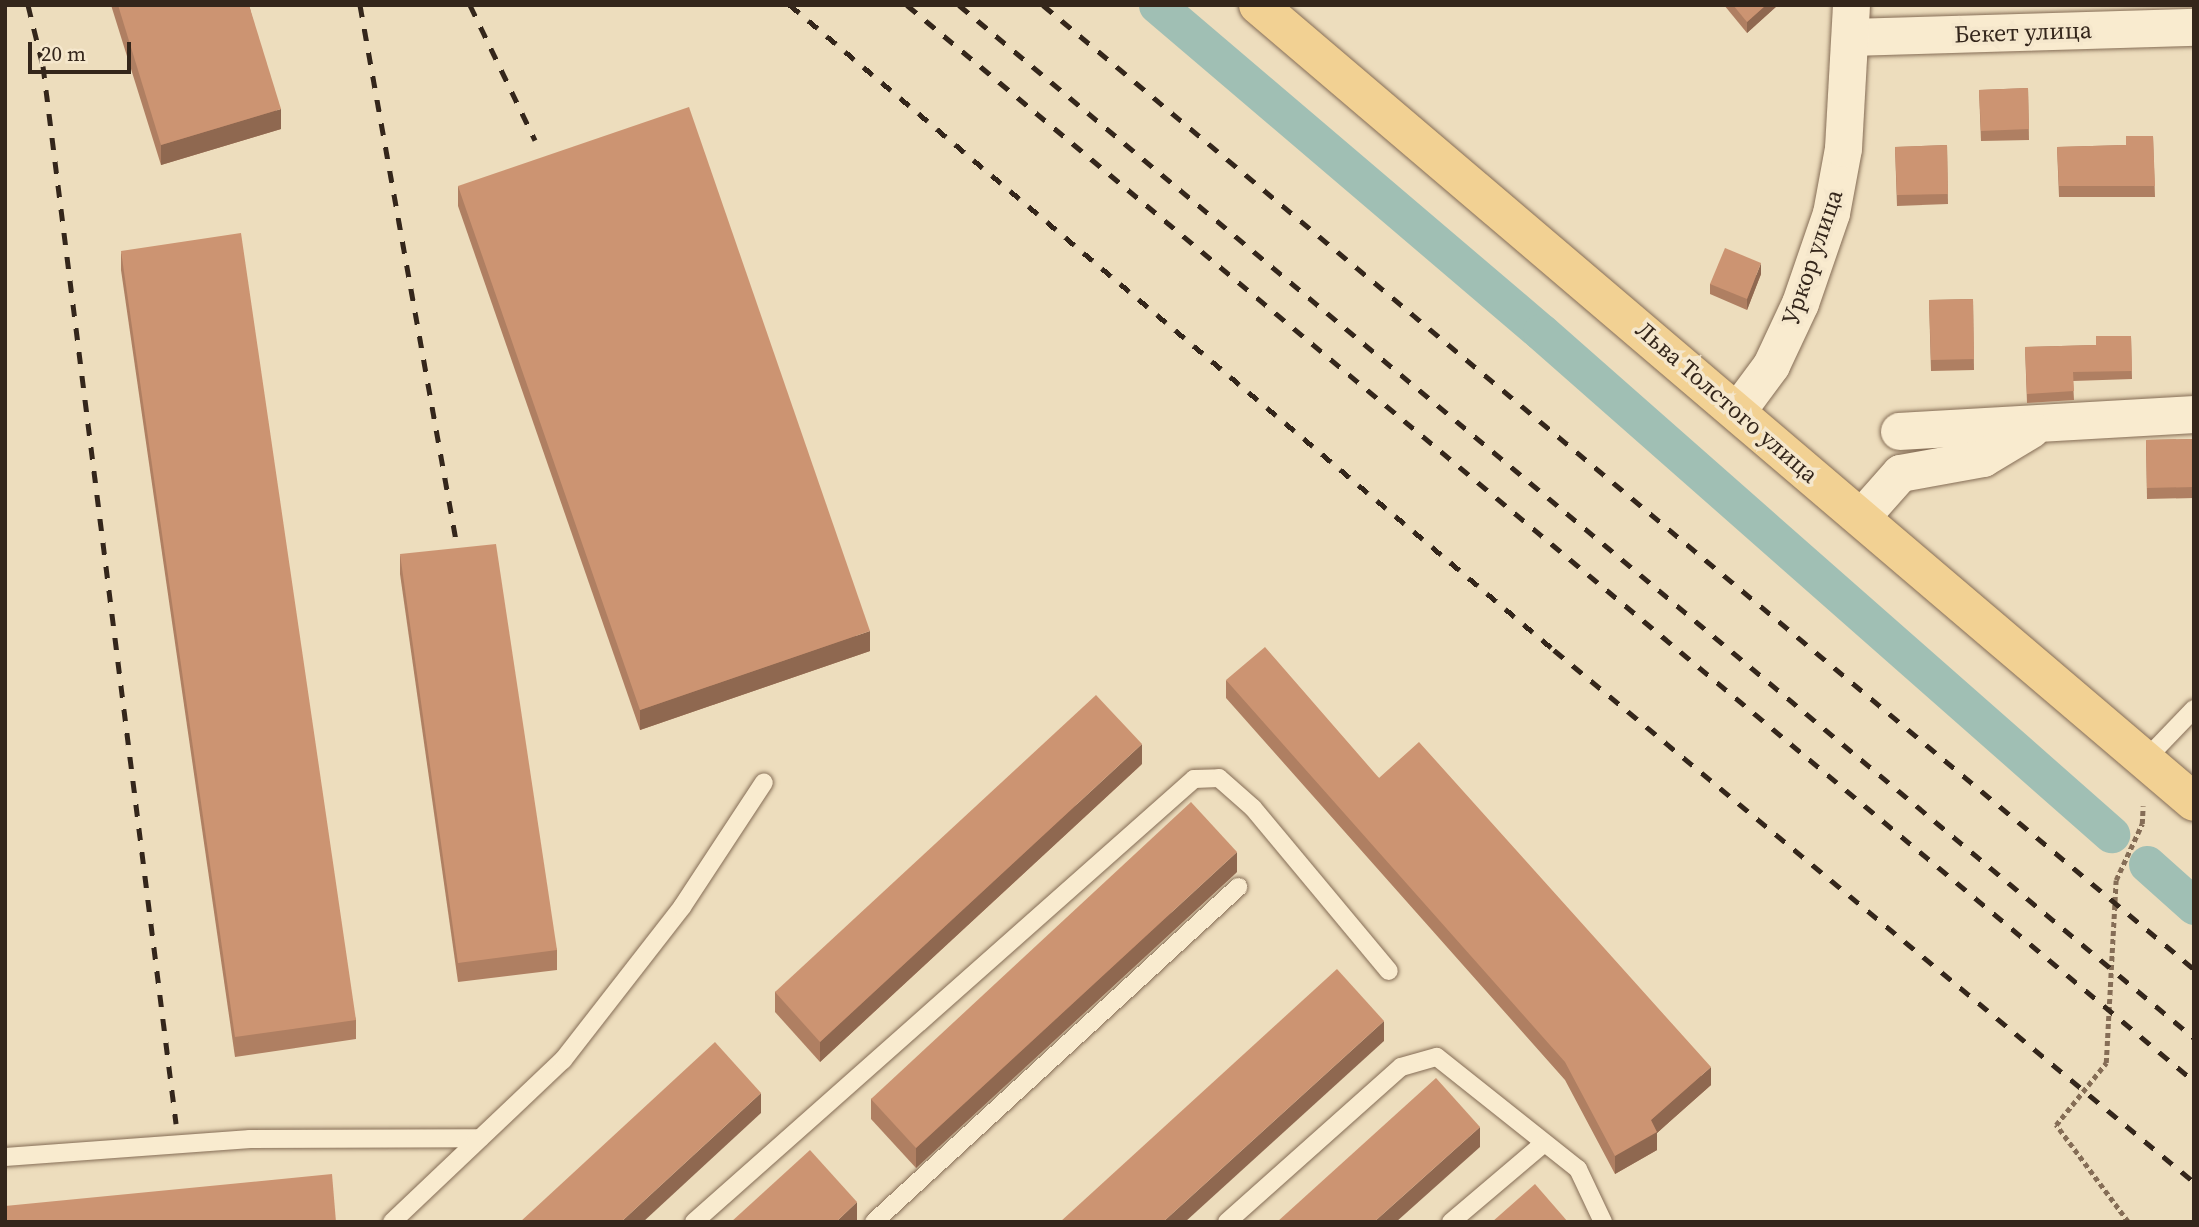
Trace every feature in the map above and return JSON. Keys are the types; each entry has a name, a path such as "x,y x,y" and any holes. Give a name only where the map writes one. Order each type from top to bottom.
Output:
{"main road":[{"name":"Льва Толстого улица","path":"1258,5 2194,802"}],"street":[{"name":"Уркор улица","path":"1737,411 1771,365 1800,303 1831,213 1843,148 1852,21"},
{"name":"Бекет улица","path":"1852,21 2194,27"},
{"path":"1899,431 2035,426 2194,414"},
{"path":"1861,517 1900,473 1983,458 2035,426"}],"lane":[{"path":"2145,760 2182,716 2194,709"},
{"path":"694,1222 1194,779 1219,778 1253,808 1389,971"},
{"path":"392,1222 564,1060 682,907 764,782"},
{"path":"874,1222 1238,887"},
{"path":"1227,1222 1401,1067 1437,1057 1578,1169 1603,1222"},
{"path":"5,1157 250,1139 480,1138"},
{"path":"1451,1222 1544,1143"}],"path":[{"path":"2128,1222 2056,1125 2106,1063 2116,880 2142,824 2145,760"}],"building":[{"path":"118,5 249,5 281,109 161,145"},
{"path":"1733,5 1766,5 1747,22"},
{"path":"2028,88 2029,129 1981,131 1979,90"},
{"path":"689,107 870,631 640,710 458,186"},
{"path":"2126,136 2153,136 2155,186 2059,186 2057,147 2126,145"},
{"path":"1947,145 1948,194 1897,195 1895,147"},
{"path":"241,233 356,1020 235,1037 121,251"},
{"path":"1725,248 1761,263 1747,299 1710,284"},
{"path":"1973,299 1974,359 1931,360 1929,300"},
{"path":"2096,336 2131,336 2132,371 2073,372 2074,391 2027,394 2025,347 2096,345"},
{"path":"2194,439 2194,487 2147,488 2146,440"},
{"path":"496,544 557,950 458,963 400,554"},
{"path":"1265,647 1379,778 1419,742 1711,1067 1651,1120 1657,1132 1615,1156 1565,1062 1226,680"},
{"path":"1096,695 1142,744 820,1042 775,992"},
{"path":"1191,802 1237,852 916,1148 871,1099"},
{"path":"1337,969 1384,1021 1163,1222 1060,1222"},
{"path":"715,1042 761,1093 621,1222 520,1222"},
{"path":"1436,1078 1480,1127 1374,1222 1277,1222"},
{"path":"810,1150 857,1202 836,1222 731,1222"},
{"path":"332,1174 336,1222 5,1222 5,1206"},
{"path":"1535,1184 1568,1222 1492,1222"}],"waterway":[{"path":"1157,5 1541,332 2111,834"},
{"path":"2147,864 2194,906"}],"railway":[{"path":"28,5 43,66 176,1124"},
{"path":"360,5 459,557"},
{"path":"470,5 535,140"},
{"path":"790,5 1554,650 2194,1182"},
{"path":"907,5 2194,1081"},
{"path":"959,5 2194,1038"},
{"path":"1043,5 2194,969"}]}
